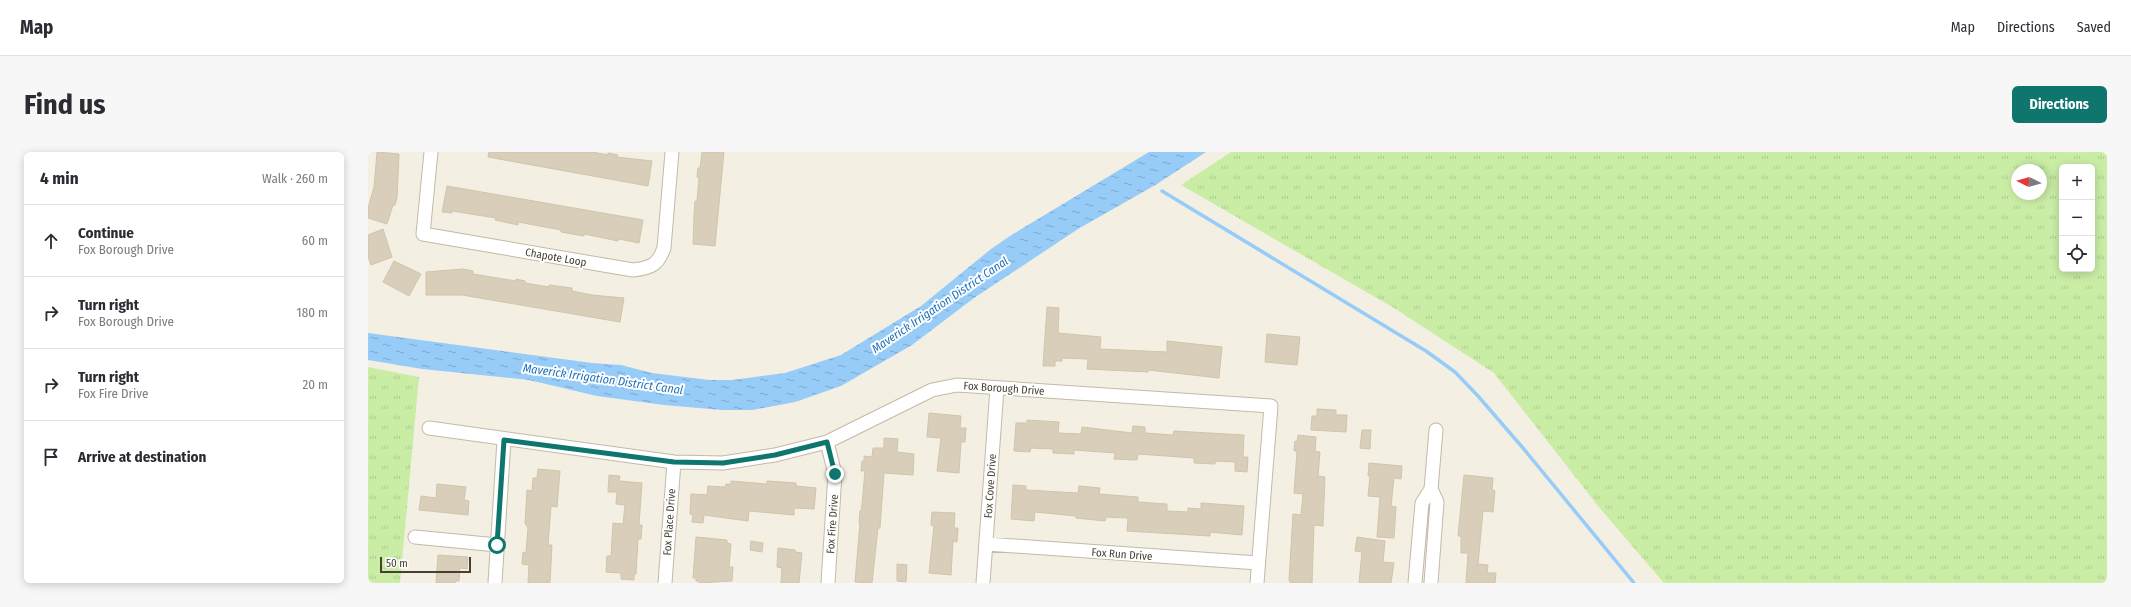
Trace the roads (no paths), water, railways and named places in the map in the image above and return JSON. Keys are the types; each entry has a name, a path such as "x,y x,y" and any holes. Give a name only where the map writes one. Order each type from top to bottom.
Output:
{"street":[{"name":"Chapote Loop","path":"431,152 423,234 632,270 652,266 660,260 664,248 672,152"},
{"name":"Fox Borough Drive","path":"429,428 504,440 674,462 723,463 775,455 827,442 932,390 958,385 1270,406 1257,583"},
{"name":"Fox Cove Drive","path":"983,583 997,388"},
{"path":"1415,583 1422,503 1431,489 1436,430"},
{"path":"494,583 504,440"},
{"name":"Fox Fire Drive","path":"827,442 835,474 828,583"},
{"name":"Fox Place Drive","path":"665,583 674,462"},
{"path":"1431,489 1437,502 1431,583"},
{"path":"414,537 497,545"},
{"name":"Fox Run Drive","path":"986,544 1258,563"},
{"path":"1417,568 1432,569"}],"water":[{"name":"Maverick Irrigation District Canal","path":"1149,152 1206,152 1157,184 1078,229 974,298 912,345 841,386 795,402 752,410 722,410 664,405 597,396 529,380 422,369 368,360 368,333 592,363 621,365 652,373 709,380 732,380 785,373 841,355 921,306 991,249 1010,236"}],"waterway":[{"path":"1162,191 1426,351 1455,372 1523,448 1634,583"}]}
